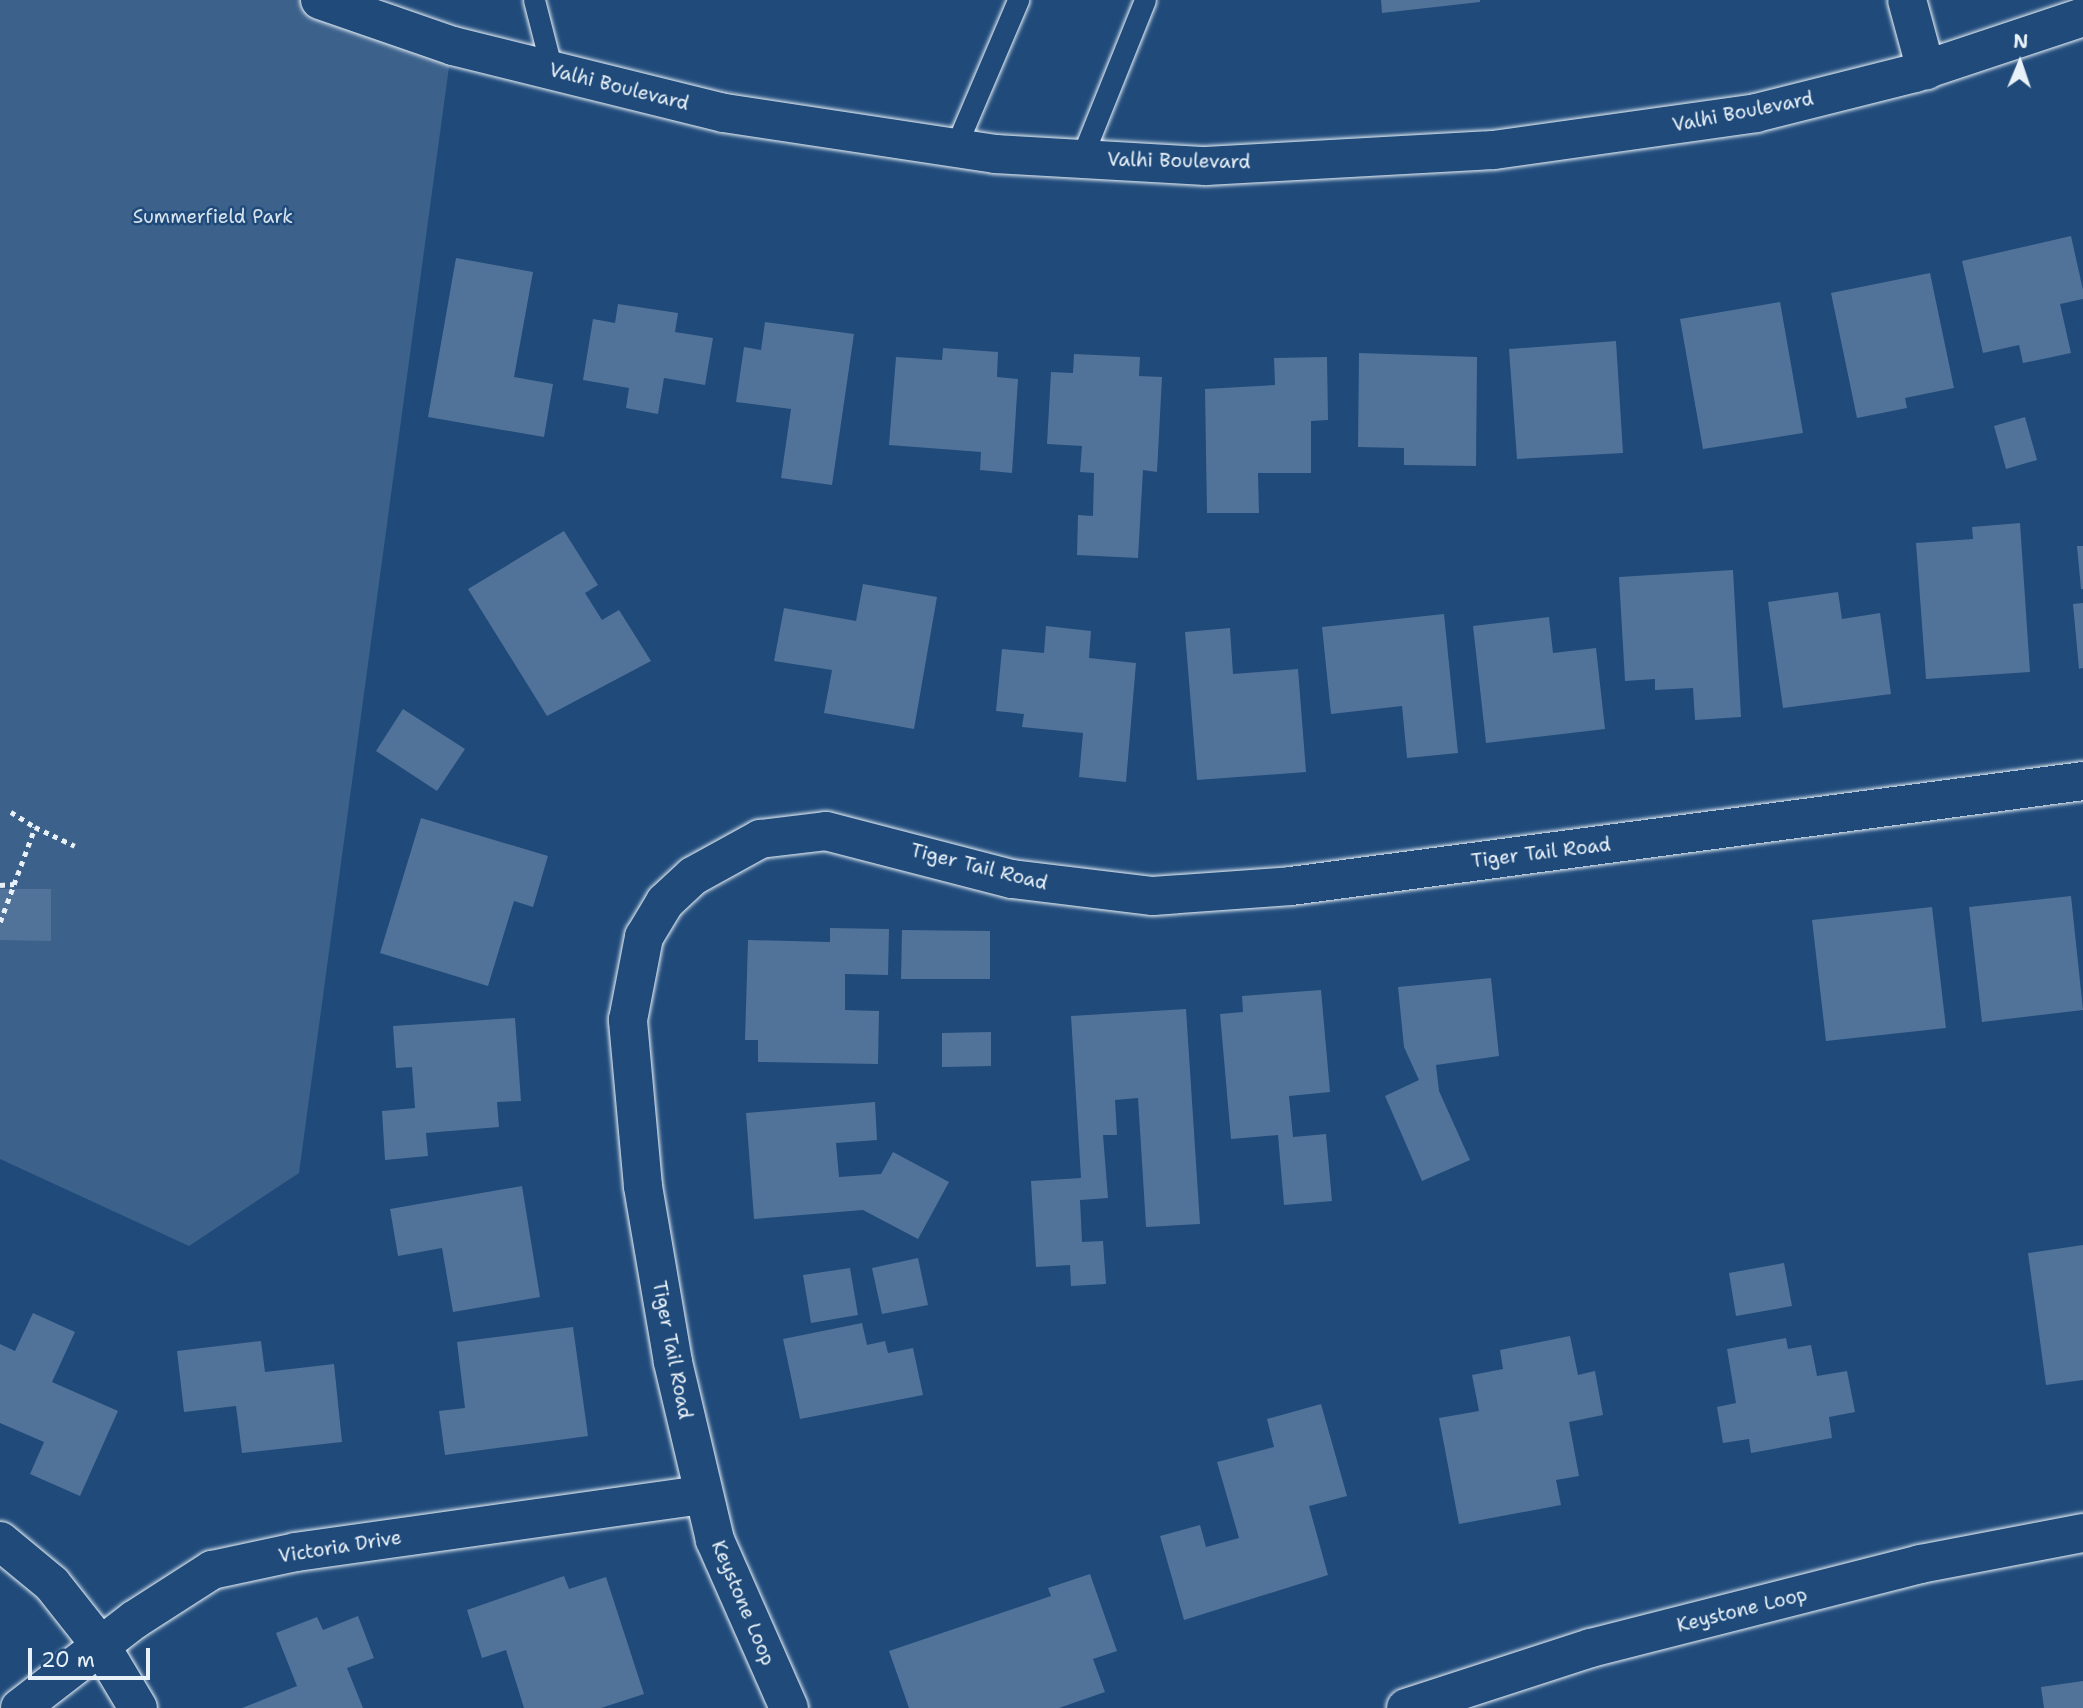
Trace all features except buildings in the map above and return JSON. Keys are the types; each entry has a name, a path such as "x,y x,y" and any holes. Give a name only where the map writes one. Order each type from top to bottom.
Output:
{"street":[{"name":"Valhi Boulevard","path":"320,0 453,46 724,113 955,148 1206,166 1494,150 1756,113 1927,70 2083,17"},
{"path":"1907,0 1927,70"},
{"name":"Tiger Tail Road","path":"703,1495 655,1265 628,1020 651,925 693,876 730,852 760,839 825,831 1012,879 1153,896 1291,886 2083,782"},
{"name":"Victoria Drive","path":"20,1708 101,1646 212,1570 296,1552 703,1495"},
{"name":"Keystone Loop","path":"703,1495 715,1540 789,1708"},
{"name":"Keystone Loop","path":"1406,1708 1591,1648 1920,1564 2083,1533"},
{"path":"0,1541 52,1584 101,1646 138,1708"}],"lane":[{"path":"534,0 552,70"},
{"path":"955,148 1018,0"},
{"path":"1081,159 1145,0"}],"path":[{"path":"10,813 75,846"},
{"path":"0,922 35,827"},
{"path":"0,885 14,884"}],"green space":[{"name":"Summerfield Park","path":"0,0 322,0 451,52 299,1173 189,1246 0,1159"}]}
